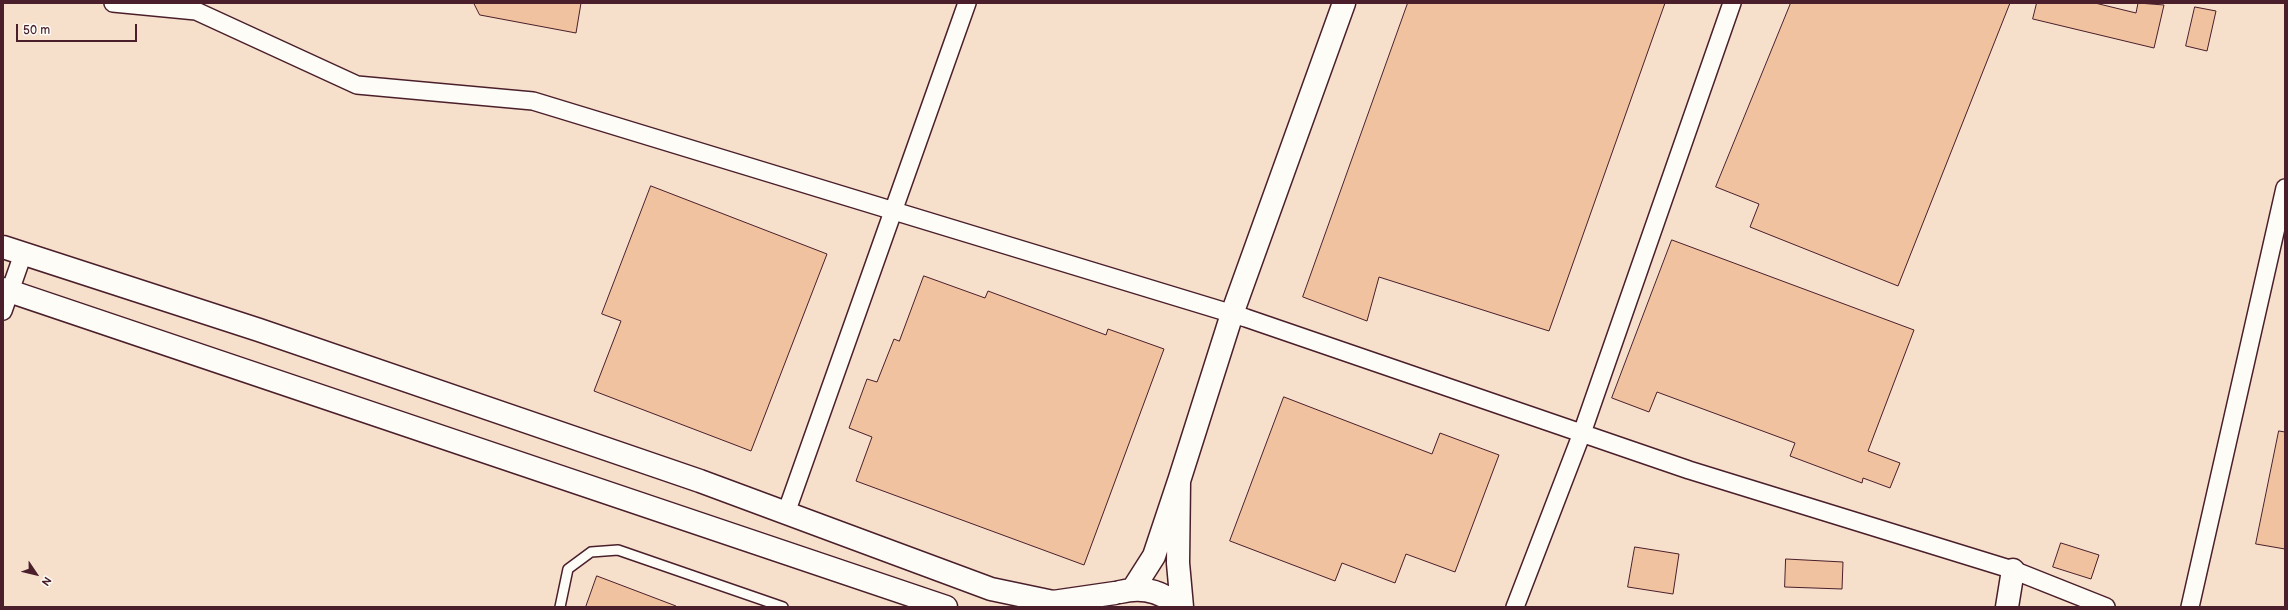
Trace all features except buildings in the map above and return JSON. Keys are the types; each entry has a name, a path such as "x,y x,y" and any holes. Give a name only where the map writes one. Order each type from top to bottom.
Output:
{"street":[{"path":"113,3 196,11 357,85 533,101 894,210 1232,314 1689,470 2013,570 2106,607"},
{"path":"786,513 967,3"},
{"path":"1096,607 1124,591 1154,556 1180,481 1232,314 1344,3"},
{"path":"1515,607 1582,433 1732,3"},
{"path":"2190,607 2285,188"},
{"path":"3,311 13,251 259,330 700,481 991,589 1054,602 1124,591 1152,590 1169,598 1179,607"},
{"path":"6,290 946,607"},
{"path":"1180,481 1178,563 1182,607"},
{"path":"2007,607 2013,570"}],"lane":[{"path":"560,607 568,569 591,552 618,550 783,607"}],"shaded area":[{"path":"3,3 2285,3 2285,607 3,607"}]}
